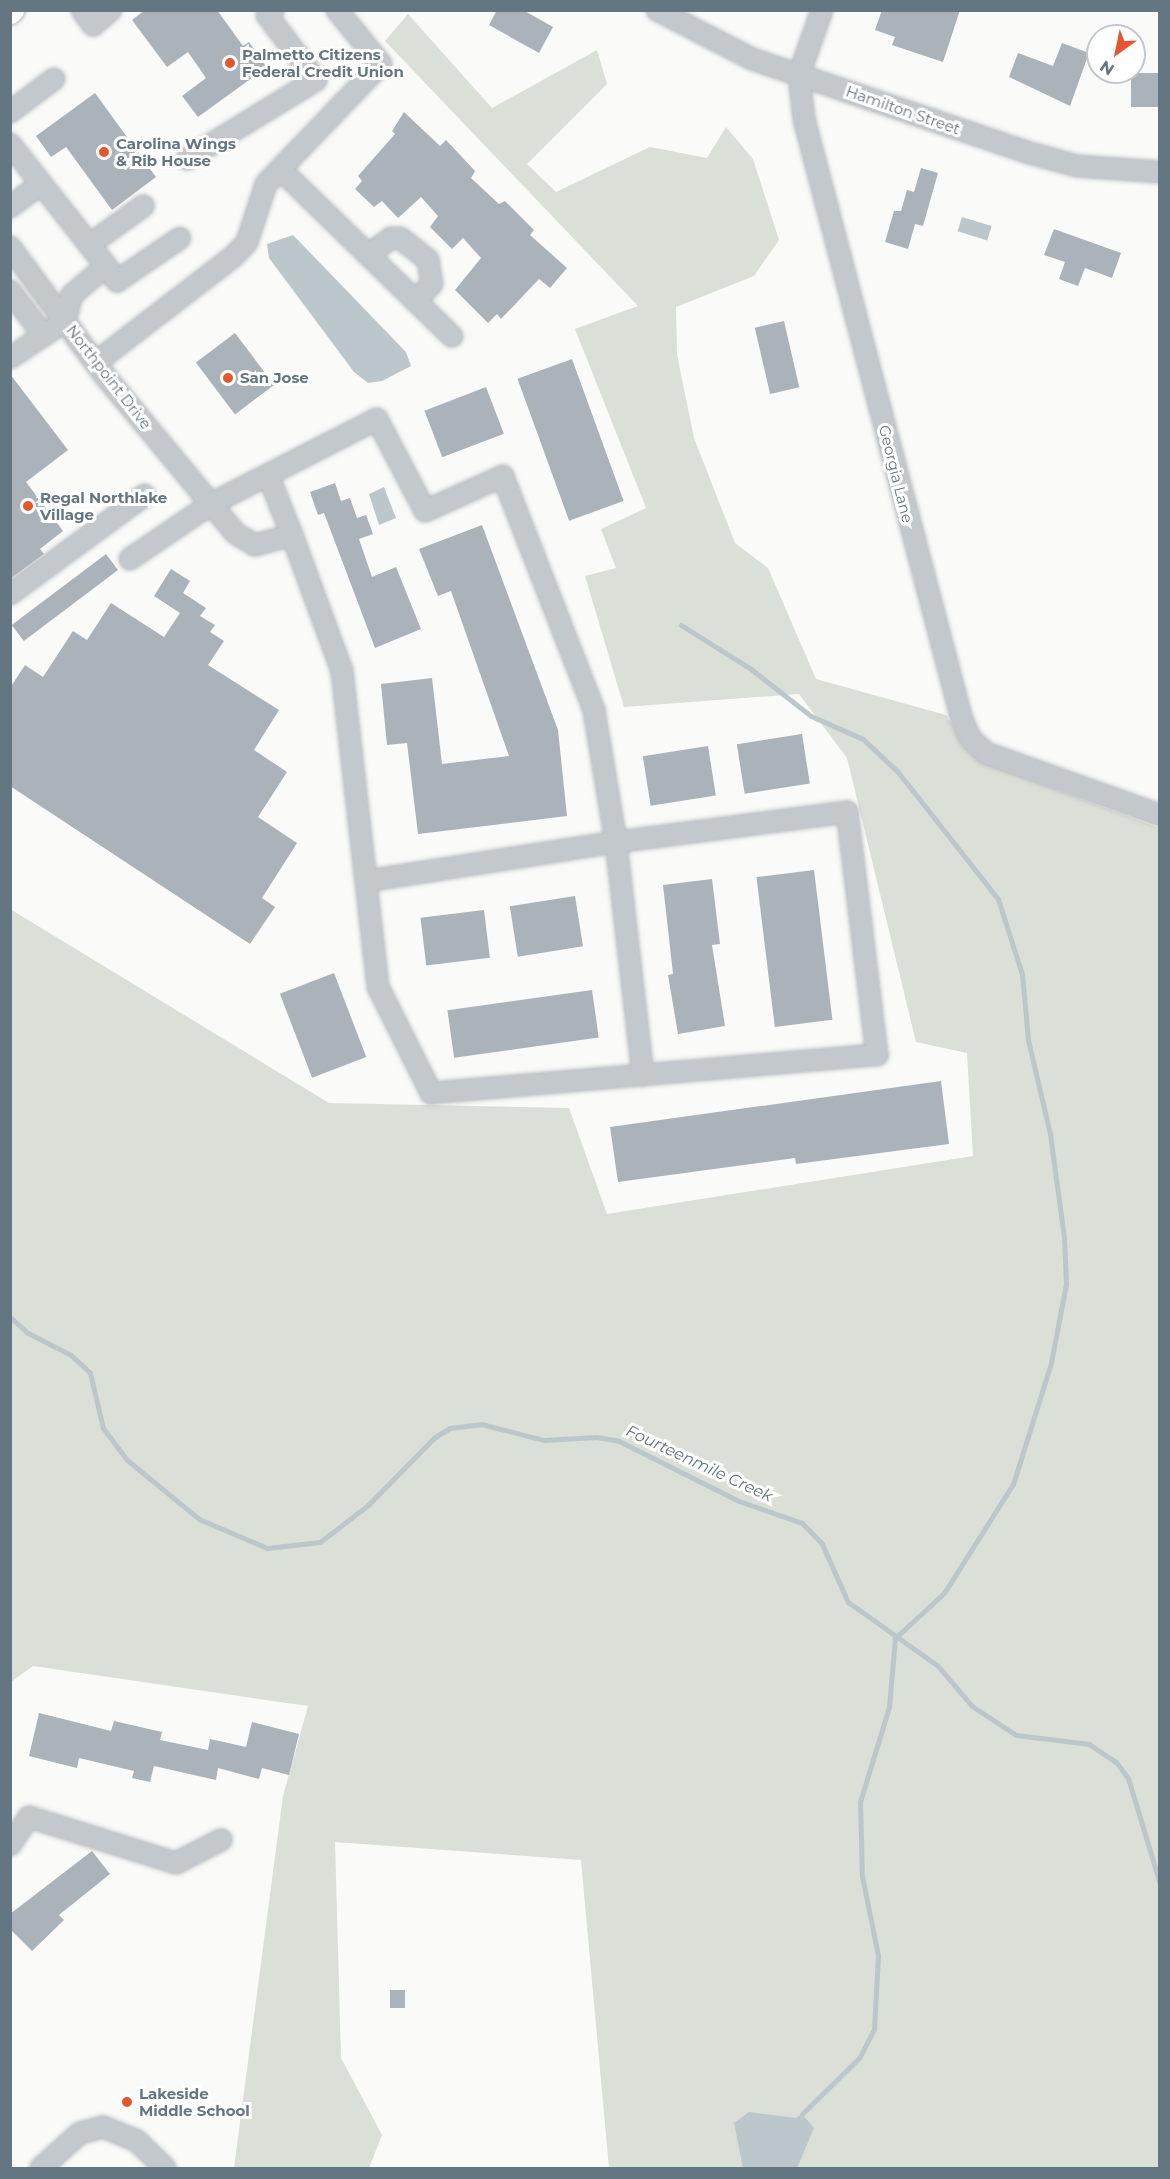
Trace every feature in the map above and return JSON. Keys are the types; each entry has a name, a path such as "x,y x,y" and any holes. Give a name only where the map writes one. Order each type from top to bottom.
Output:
{"street":[{"path":"88,17 111,10"},
{"path":"95,363 234,256 247,242 266,184 381,64 337,10"},
{"name":"Hamilton Street","path":"657,10 752,58 1077,166 1160,172"},
{"name":"Georgia Lane","path":"822,10 799,75 807,130 956,704 971,739 986,753 1022,768 1160,815"},
{"path":"187,159 316,81 270,13"},
{"path":"10,112 54,79"},
{"path":"10,144 117,281 180,238"},
{"path":"280,169 452,336"},
{"path":"10,207 41,184"},
{"path":"89,245 143,206"},
{"path":"368,255 391,238 400,238 428,260 432,284 415,301"},
{"name":"Northpoint Drive","path":"10,247 95,363 235,533 255,545 292,535"},
{"path":"10,358 65,321 72,295 106,266"},
{"path":"10,291 44,336"},
{"path":"130,559 212,504 377,418 425,512 504,476 594,710 616,842 643,1075"},
{"path":"268,474 342,671 378,987 431,1093 877,1055 847,812 616,842 366,881"},
{"path":"10,594 145,495"},
{"path":"10,1845 29,1817 176,1863 221,1840"},
{"path":"41,2169 80,2133 103,2127 137,2141 165,2169"}],"shaded area":[{"path":"408,14 492,108 597,50 607,84 527,164 556,192 650,147 707,158 726,127 753,159 779,240 754,276 676,307 677,355 694,438 735,543 768,568 816,679 946,715 969,752 990,765 1159,828 1159,2168 609,2168 581,1860 335,1842 341,2058 382,2135 369,2168 234,2168 283,1796 308,1706 33,1666 11,1682 10,909 329,1103 569,1108 607,1214 973,1156 967,1053 916,1042 847,758 799,694 624,707 585,576 616,568 601,529 646,508 575,329 638,306 385,41"},
{"path":"962,217 992,226 987,240 958,231"},
{"path":"293,235 406,352 411,366 382,381 368,383 354,372 269,258 267,244"},
{"path":"384,487 396,518 379,525 369,494"},
{"path":"749,2112 796,2118 802,2114 814,2128 797,2168 743,2168 734,2123"}],"building":[{"name":"Palmetto Citizens Federal Credit Union","path":"145,10 217,10 243,46 249,42 267,67 198,117 182,96 206,78 188,52 167,67 132,20"},
{"path":"497,10 523,10 553,27 539,53 489,25"},
{"path":"882,10 960,10 943,62 892,45 895,37 875,30"},
{"path":"1062,43 1086,52 1086,61 1070,106 1009,77 1018,53 1053,66"},
{"path":"1146,73 1160,73 1160,107 1131,107 1131,84 1146,84"},
{"name":"Carolina Wings & Rib House","path":"95,93 156,177 112,210 66,147 51,157 36,136"},
{"path":"404,112 440,146 446,140 475,171 471,178 499,204 505,201 534,230 530,235 567,268 550,288 539,279 501,319 497,314 488,323 455,290 481,258 463,238 452,249 430,227 438,216 421,197 398,218 382,201 374,207 355,189 362,181 358,176 395,134 392,131"},
{"path":"921,168 938,173 923,226 915,224 908,249 885,242 894,211 901,211 907,190 914,192"},
{"path":"1054,229 1121,253 1112,278 1085,268 1078,286 1059,279 1065,262 1044,255"},
{"path":"784,321 799,387 770,394 755,328"},
{"path":"235,333 274,385 235,414 196,362"},
{"path":"572,359 624,501 569,521 517,379"},
{"path":"10,374 68,450 26,482 63,531 40,549 44,554 10,579"},
{"path":"486,387 504,434 442,457 424,411"},
{"path":"335,483 341,501 350,498 357,518 366,515 373,534 359,539 372,577 396,567 421,629 375,648 324,513 318,515 310,492"},
{"path":"482,525 558,730 567,816 418,834 407,743 387,745 381,684 432,678 442,764 509,756 451,591 438,596 419,549"},
{"path":"106,554 118,570 24,641 12,625"},
{"path":"171,569 190,581 183,593 206,608 200,616 215,625 210,632 224,641 208,665 279,710 254,750 287,772 258,817 297,843 262,898 275,907 250,944 10,786 10,688 25,665 43,677 73,631 87,640 111,603 164,637 180,613 154,596"},
{"path":"802,734 810,783 745,794 737,744"},
{"path":"708,746 716,795 651,806 643,756"},
{"path":"814,870 832,1020 775,1027 756,877"},
{"path":"712,879 720,944 712,945 725,1026 678,1034 668,975 673,974 663,885"},
{"path":"575,896 583,946 518,957 510,906"},
{"path":"484,910 490,958 426,965 420,918"},
{"path":"334,973 366,1057 312,1078 280,994"},
{"path":"592,990 599,1038 454,1058 447,1010"},
{"path":"941,1081 949,1144 796,1164 795,1158 618,1182 610,1127"},
{"path":"39,1713 111,1731 114,1721 162,1732 160,1740 208,1750 210,1739 246,1747 252,1722 299,1734 289,1775 262,1768 259,1779 218,1768 216,1780 154,1766 150,1782 132,1778 134,1771 79,1758 77,1768 29,1756"},
{"path":"92,1851 110,1874 59,1915 64,1920 32,1951 10,1929 10,1914"},
{"path":"390,1990 405,1990 405,2008 390,2008"}],"waterway":[{"path":"681,625 751,669 811,716 863,739 898,772 998,899 1022,974 1028,1040 1050,1134 1064,1238 1066,1284 1051,1363 1013,1484 944,1593 895,1638 889,1707 860,1802 862,1876 878,1955 874,2029 860,2057 802,2114"},
{"name":"Fourteenmile Creek","path":"10,1317 28,1333 71,1355 90,1373 103,1428 127,1460 199,1519 267,1548 320,1542 368,1505 435,1437 450,1428 481,1424 544,1440 597,1437 619,1441 739,1501 802,1523 822,1544 848,1602 938,1666 972,1706 1016,1735 1089,1744 1116,1762 1128,1778 1160,1884"}],"place":[{"name":"Palmetto Citizens Federal Credit Union","path":"230,63"},
{"name":"Carolina Wings & Rib House","path":"104,152"},
{"name":"San Jose","path":"228,378"},
{"name":"Regal Northlake Village","path":"28,506"},
{"name":"Lakeside Middle School","path":"127,2102"}]}
